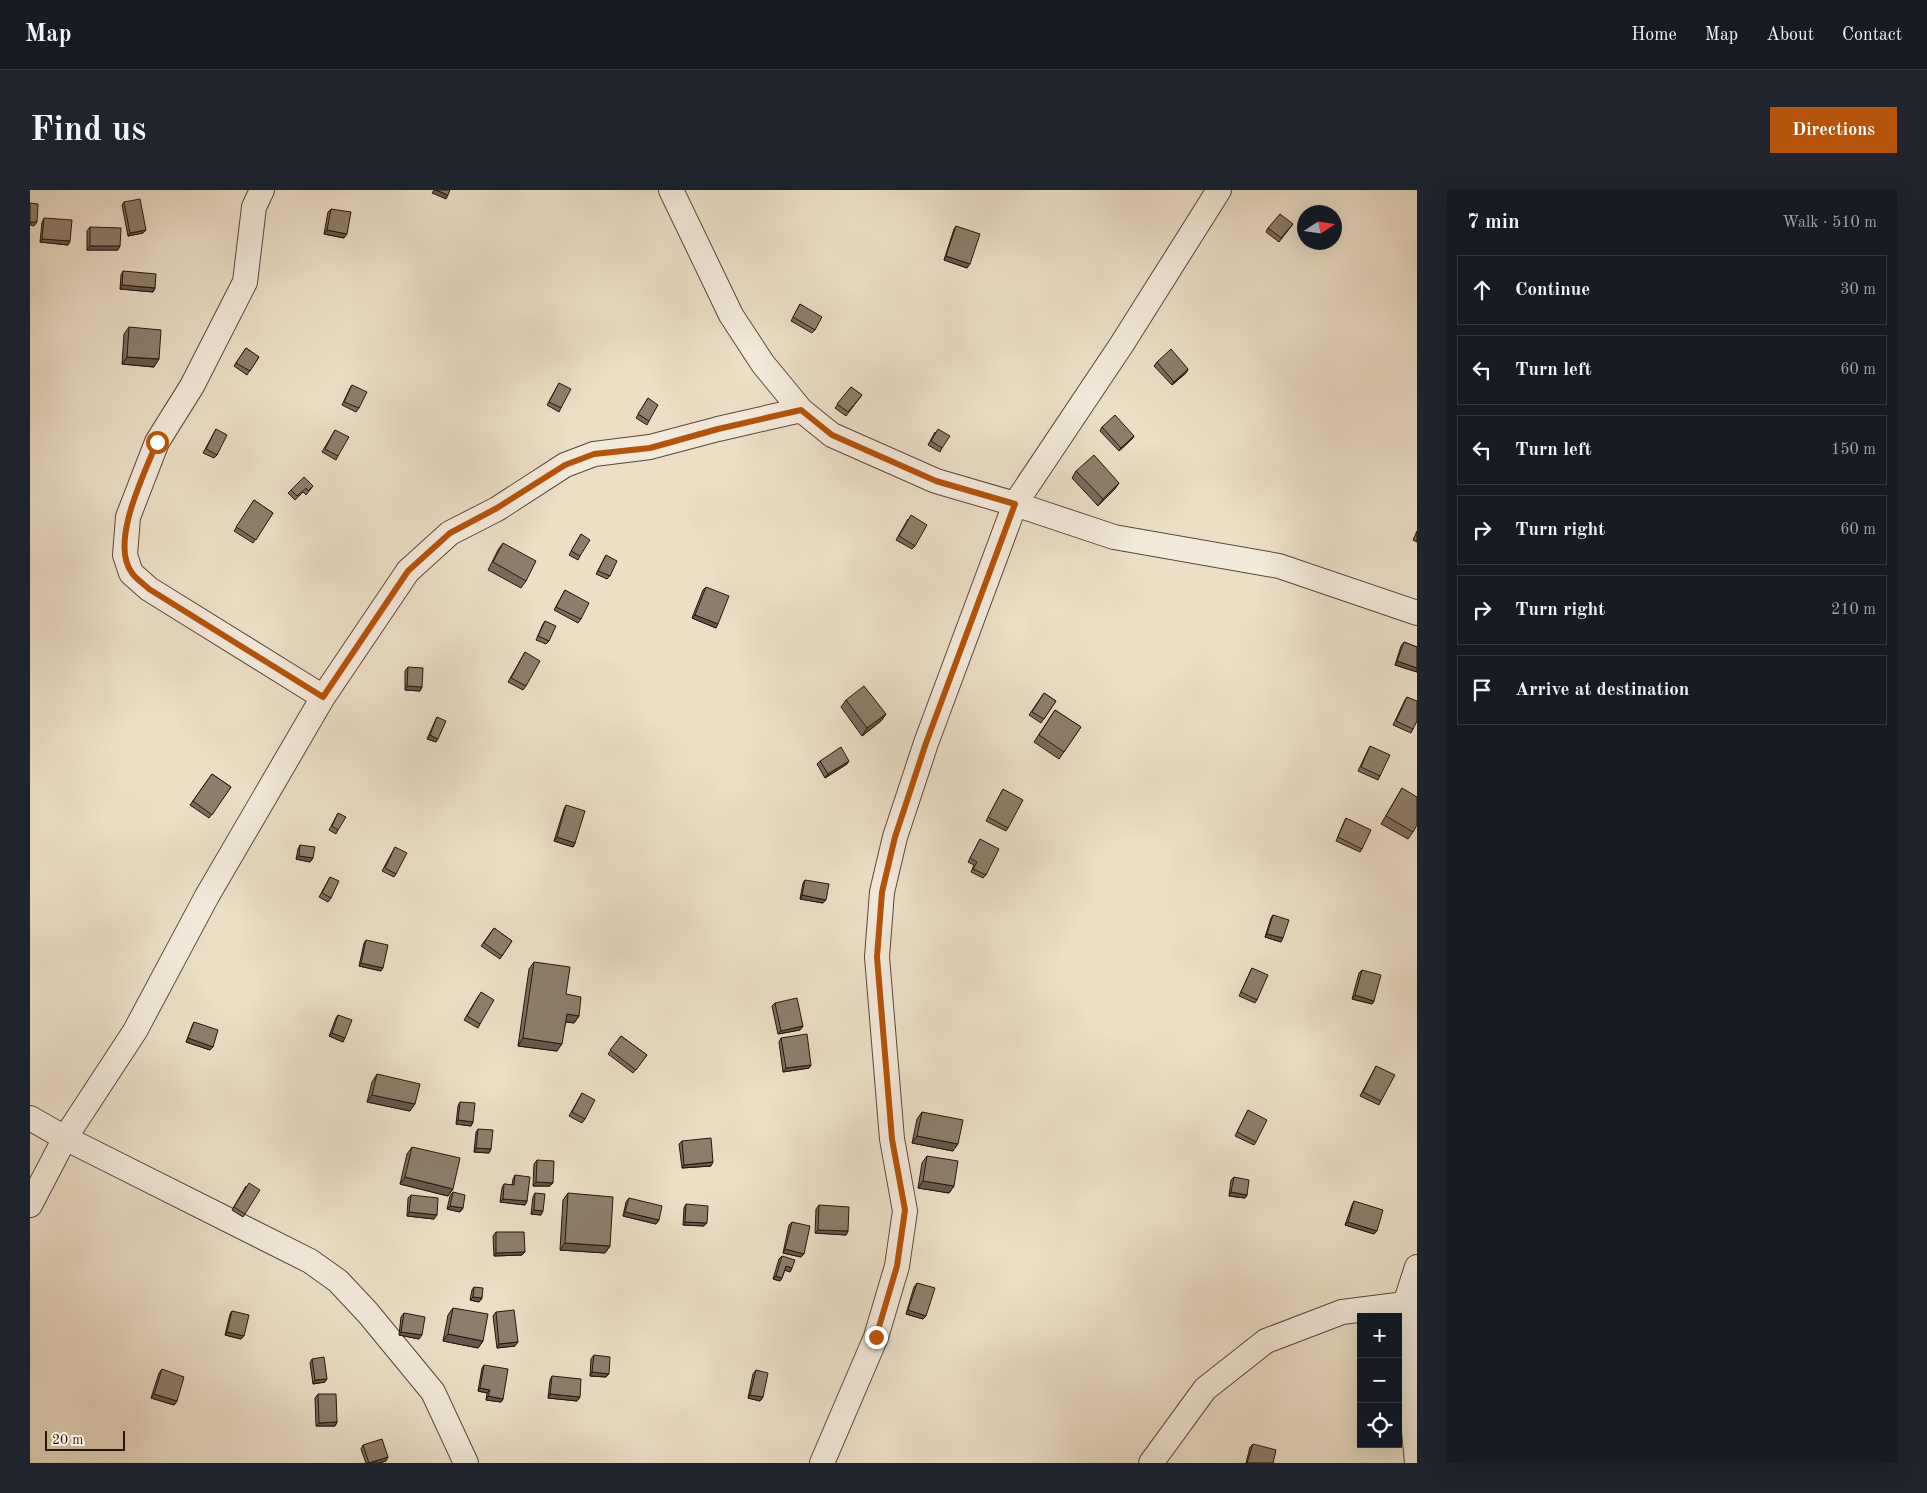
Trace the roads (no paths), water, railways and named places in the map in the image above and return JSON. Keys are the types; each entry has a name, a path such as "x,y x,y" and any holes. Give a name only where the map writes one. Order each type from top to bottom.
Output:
{"street":[{"path":"262,190 254,207 245,282 192,386 157,442 128,517 125,555 131,573 149,589 323,697"},
{"path":"670,190 731,315 763,364 801,410 832,435 936,481 1015,504 1114,537 1279,566 1417,613"},
{"path":"822,1463 876,1337 897,1266 905,1210 892,1139 877,957 882,892 895,837 926,743 1015,504 1122,344 1219,190"},
{"path":"30,1205 65,1138 135,1030 207,896 323,697 408,571 450,533 497,508 565,465 594,454 650,448 718,429 801,410"},
{"path":"30,1118 65,1138 310,1261 338,1281 368,1313 433,1392 466,1463"},
{"path":"1416,1463 1407,1356 1405,1304 1417,1267"},
{"path":"1150,1463 1205,1389 1266,1341 1342,1312 1405,1304"}]}
